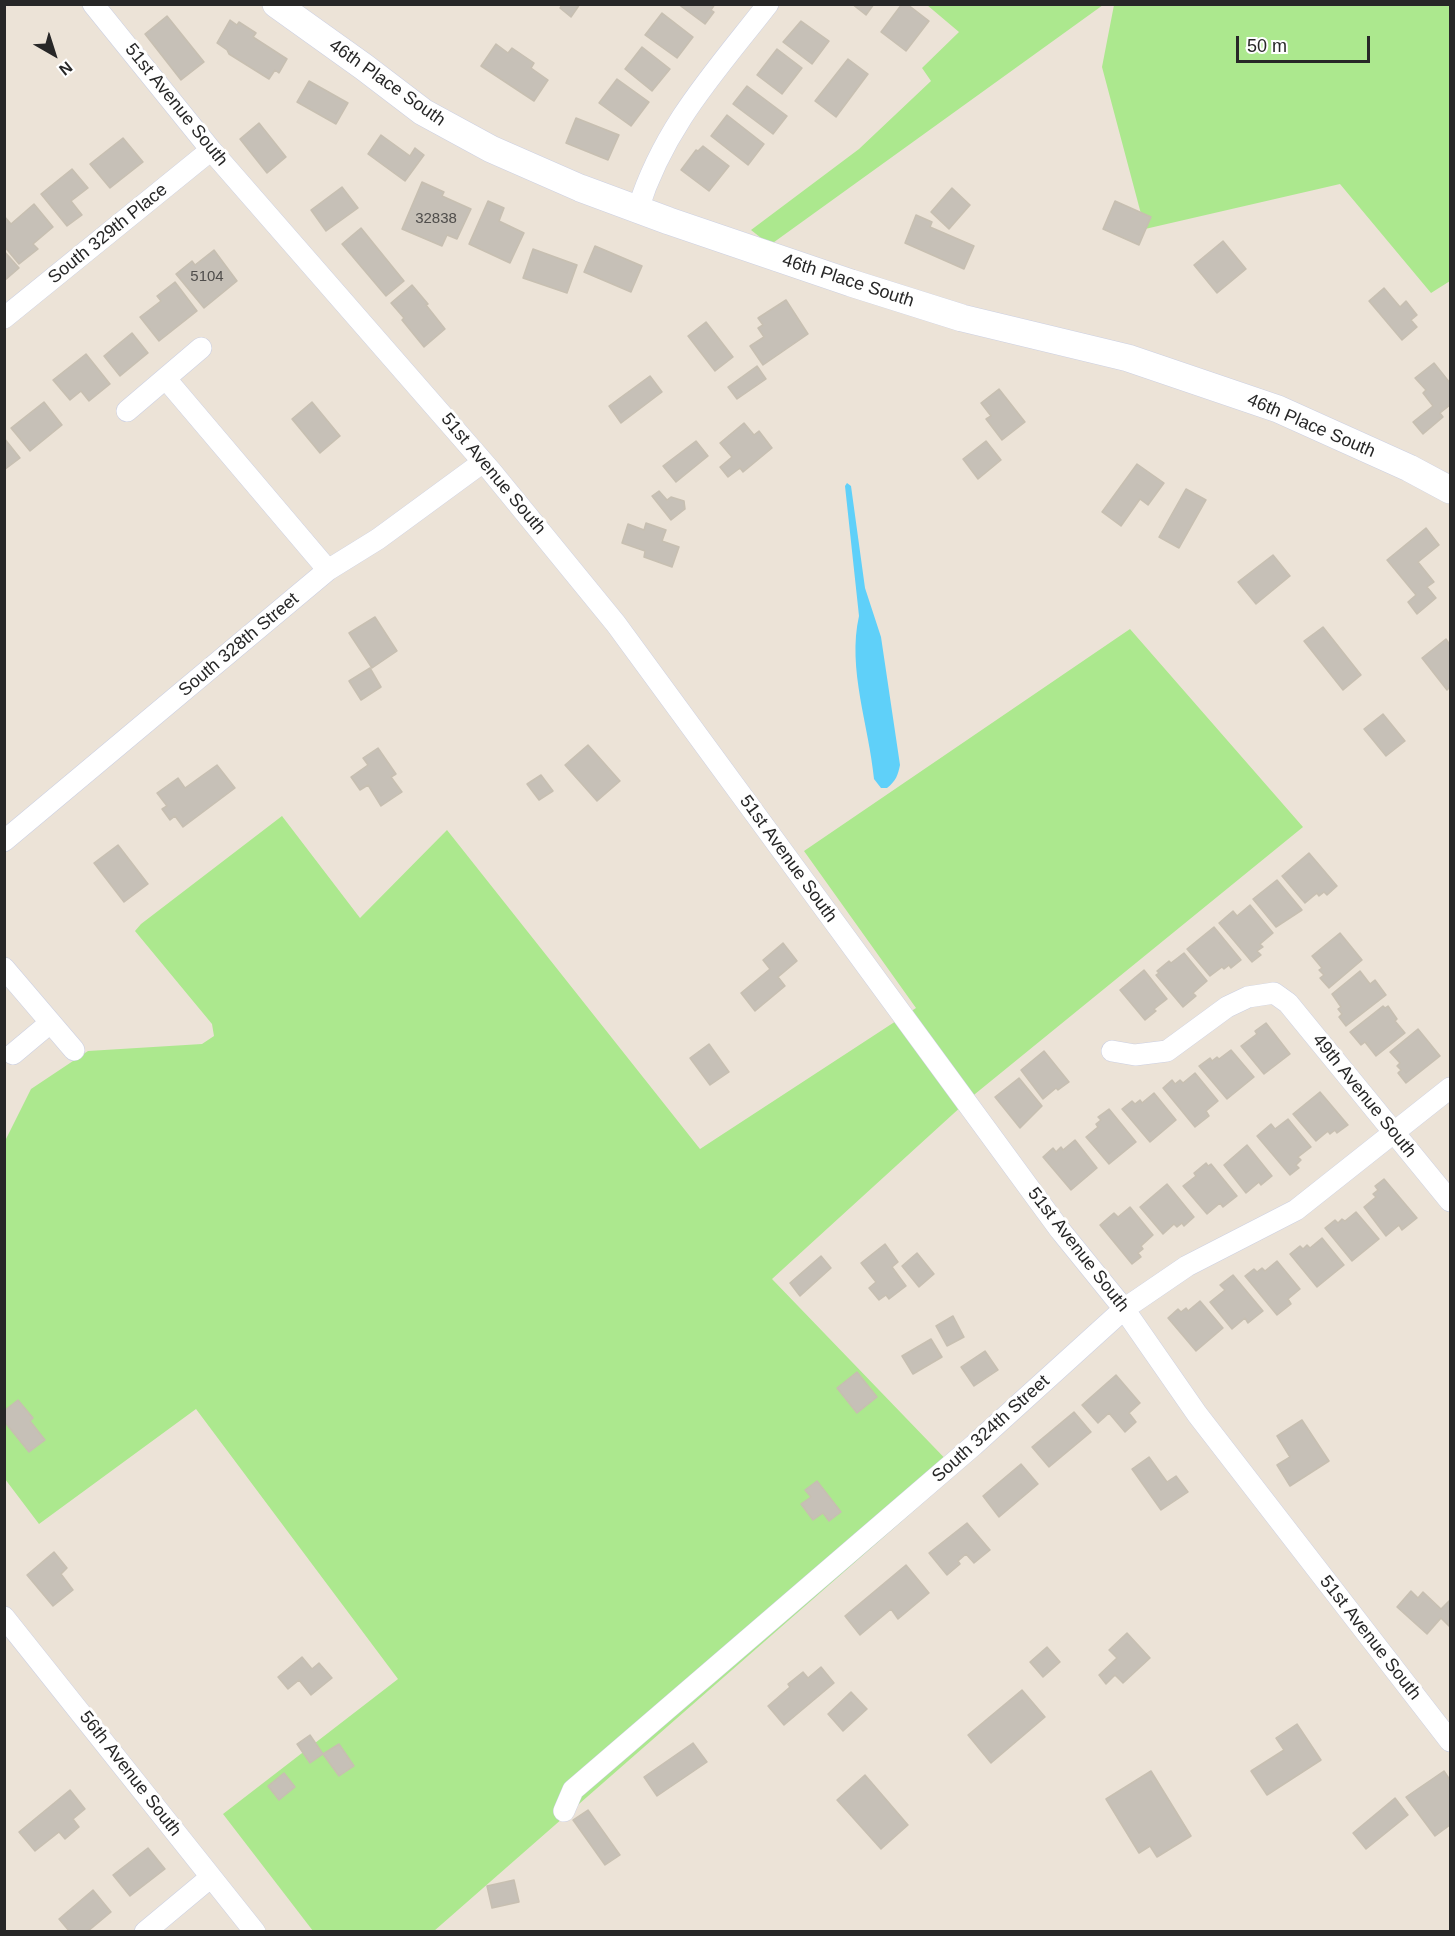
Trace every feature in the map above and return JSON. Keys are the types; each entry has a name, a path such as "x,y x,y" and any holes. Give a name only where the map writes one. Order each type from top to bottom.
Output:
{"street":[{"name":"51st Avenue South","path":"93,4 211,150 483,462 616,624 1054,1222 1124,1309 1197,1414 1450,1741"},
{"name":"46th Place South","path":"276,4 423,112 491,149 580,188 851,283 951,314 1128,358 1270,406 1409,468 1450,490"},
{"path":"638,209 652,171 672,130 768,4"},
{"name":"South 329th Place","path":"4,318 211,150"},
{"path":"127,411 201,348"},
{"path":"166,379 328,570"},
{"name":"South 328th Street","path":"4,841 328,570 378,539 483,462"},
{"path":"4,968 74,1050"},
{"name":"49th Avenue South","path":"1112,1051 1135,1055 1167,1051 1227,1007 1248,997 1275,993 1288,1003 1450,1201"},
{"path":"13,1054 50,1023"},
{"name":"South 324th Street","path":"564,1811 573,1790 974,1445 1124,1309 1186,1266 1296,1210 1450,1088"},
{"name":"56th Avenue South","path":"4,1617 255,1932"},
{"path":"145,1932 211,1877"}],"green space":[{"path":"927,5 1103,5 770,245 751,230 859,149 931,81 922,68 959,32"},
{"path":"1114,5 1450,5 1450,281 1431,293 1340,184 1145,229 1102,67"},
{"path":"1130,629 1303,827 975,1094 772,1279 958,1472 434,1931 313,1931 223,1814 398,1679 196,1409 39,1524 5,1479 4,1143 31,1089 88,1051 202,1044 214,1036 212,1024 135,931 141,924 282,816 360,918 447,830 700,1149 916,1008 804,851"}],"water":[{"path":"847,483 851,486 865,588 881,637 900,765 896,778 887,788 881,788 874,779 857,677 856,636 859,616 845,486"}],"building":[{"path":"562,4 580,4 571,17 560,8"},
{"path":"678,4 715,4 711,10 714,12 705,24"},
{"path":"852,4 874,4 866,15"},
{"path":"902,4 907,4 929,21 906,51 881,32"},
{"path":"662,13 693,37 677,58 645,35"},
{"path":"167,16 204,62 181,80 145,34"},
{"path":"230,20 237,25 239,22 256,33 253,37 287,59 279,73 275,70 269,79 229,54 217,43"},
{"path":"801,21 829,41 812,64 783,42"},
{"path":"496,44 508,53 512,48 534,63 531,68 548,80 534,101 481,66"},
{"path":"642,47 670,69 652,91 625,69"},
{"path":"777,49 802,68 782,94 757,75"},
{"path":"848,59 868,74 836,117 815,101"},
{"path":"617,79 649,102 631,126 599,103"},
{"path":"309,81 348,103 336,124 297,102"},
{"path":"747,86 787,116 773,134 733,104"},
{"path":"727,115 764,144 748,165 711,136"},
{"path":"576,118 619,135 608,160 566,143"},
{"path":"259,123 286,157 267,173 240,139"},
{"path":"381,135 410,156 415,148 424,155 405,181 368,154"},
{"path":"123,138 143,162 110,188 90,164"},
{"path":"703,146 729,166 709,191 681,170 696,150 698,151"},
{"path":"72,169 88,188 71,201 82,215 67,226 41,194"},
{"path":"422,182 444,192 442,196 471,209 457,239 447,235 442,246 402,229"},
{"path":"342,187 358,208 326,231 311,210"},
{"path":"952,188 970,205 949,229 931,212"},
{"path":"488,201 504,208 499,221 524,233 510,263 469,244"},
{"path":"1115,201 1151,217 1139,245 1103,229"},
{"path":"34,204 53,227 33,244 38,249 19,264 4,246 4,216 11,224"},
{"path":"916,215 932,222 930,227 974,246 964,269 905,243"},
{"path":"361,228 404,281 386,296 342,244"},
{"path":"1223,241 1246,269 1217,293 1194,265"},
{"path":"595,246 642,266 631,292 584,272"},
{"path":"533,249 577,265 567,293 523,278"},
{"path":"214,250 237,281 204,308 176,274 192,261 195,265"},
{"path":"4,251 19,268 4,281"},
{"path":"175,282 197,311 159,341 140,317 161,301 157,296"},
{"path":"412,285 445,329 424,347 391,303"},
{"path":"1384,288 1400,307 1406,301 1417,315 1411,320 1417,327 1402,340 1369,301"},
{"path":"786,300 808,334 763,365 750,346 764,337 758,328 763,325 758,318"},
{"path":"706,322 733,357 715,371 688,336"},
{"path":"132,333 148,353 120,376 104,356"},
{"path":"86,354 110,384 89,401 81,391 70,400 53,380"},
{"path":"1434,363 1450,383 1450,405 1440,413 1443,417 1423,434 1413,422 1433,406 1423,393 1426,390 1415,378"},
{"path":"757,366 766,379 737,399 728,387"},
{"path":"650,376 662,392 621,423 609,406"},
{"path":"999,389 1025,422 1002,440 986,419 991,416 981,403"},
{"path":"44,402 62,425 30,451 11,428"},
{"path":"312,402 340,436 320,453 292,419"},
{"path":"744,423 754,435 759,431 772,448 743,472 740,468 728,477 720,467 732,457 720,443"},
{"path":"4,438 20,458 4,470"},
{"path":"696,441 708,456 676,482 663,466"},
{"path":"986,441 1001,460 978,479 963,459"},
{"path":"1137,464 1164,483 1148,505 1140,499 1121,526 1102,512"},
{"path":"1186,489 1206,500 1179,548 1159,537"},
{"path":"659,491 667,500 671,497 684,501 685,509 671,520 652,496"},
{"path":"646,523 666,530 662,541 679,547 672,567 644,557 645,551 622,543 628,524 644,530"},
{"path":"1426,528 1439,545 1418,562 1434,582 1427,587 1436,598 1417,614 1408,602 1416,595 1387,560"},
{"path":"1273,555 1290,576 1256,604 1238,582"},
{"path":"375,617 397,651 372,668 349,633"},
{"path":"1323,627 1361,675 1343,690 1304,641"},
{"path":"1446,639 1450,645 1450,687 1447,690 1422,658"},
{"path":"370,668 381,687 361,700 349,681"},
{"path":"1383,714 1405,741 1386,756 1364,729"},
{"path":"588,745 620,781 597,801 565,765"},
{"path":"378,748 396,774 391,777 402,792 381,806 368,785 360,790 351,777 368,765 363,758"},
{"path":"217,765 235,788 183,827 175,816 170,820 162,809 167,806 157,793 178,778 185,788"},
{"path":"541,775 553,791 539,800 527,784"},
{"path":"118,845 148,884 124,902 94,863"},
{"path":"1309,853 1337,886 1327,895 1324,892 1319,896 1317,893 1305,903 1282,876"},
{"path":"1277,880 1302,910 1276,927 1253,899"},
{"path":"1250,905 1273,933 1260,944 1263,947 1257,951 1261,955 1252,962 1219,923 1233,911 1237,916"},
{"path":"1214,927 1241,960 1231,968 1229,965 1224,969 1222,967 1210,976 1187,949"},
{"path":"1340,933 1362,960 1329,988 1320,978 1324,975 1319,970 1322,968 1312,956"},
{"path":"783,943 797,961 778,977 785,986 755,1011 741,993 770,969 763,960"},
{"path":"1184,953 1207,981 1193,993 1196,996 1183,1007 1156,975 1159,973 1157,971 1169,961 1171,963"},
{"path":"1144,970 1167,999 1145,1020 1120,990"},
{"path":"1360,971 1370,984 1375,980 1386,995 1346,1026 1339,1017 1342,1014 1338,1009 1341,1007 1332,994"},
{"path":"1383,1006 1385,1008 1388,1006 1397,1019 1395,1021 1405,1033 1376,1056 1365,1042 1361,1045 1350,1032"},
{"path":"1266,1023 1290,1054 1264,1074 1241,1046 1257,1034 1255,1031"},
{"path":"1418,1029 1440,1056 1406,1083 1398,1073 1401,1070 1397,1066 1400,1063 1390,1052"},
{"path":"709,1044 729,1072 710,1085 690,1058"},
{"path":"1231,1050 1254,1077 1227,1099 1199,1066 1210,1058 1212,1061 1217,1057 1219,1059"},
{"path":"1044,1051 1069,1082 1058,1090 1056,1088 1043,1099 1021,1070"},
{"path":"1195,1073 1218,1101 1206,1111 1209,1116 1195,1127 1163,1088 1172,1080 1175,1084 1180,1080 1183,1083"},
{"path":"1019,1078 1042,1106 1020,1128 995,1097"},
{"path":"1320,1092 1348,1125 1337,1133 1335,1130 1330,1134 1328,1131 1316,1141 1293,1114"},
{"path":"1154,1093 1176,1120 1150,1142 1122,1109 1132,1101 1135,1104 1140,1100 1142,1103"},
{"path":"1109,1109 1136,1142 1109,1164 1086,1137 1098,1127 1096,1124 1101,1120 1098,1117"},
{"path":"1288,1119 1311,1147 1298,1157 1301,1160 1296,1165 1299,1168 1290,1175 1257,1136 1271,1124 1275,1129"},
{"path":"1075,1140 1097,1168 1071,1190 1043,1157 1053,1148 1056,1152 1061,1147 1063,1150"},
{"path":"1247,1145 1272,1176 1261,1185 1259,1182 1246,1193 1224,1165"},
{"path":"1206,1163 1208,1166 1211,1164 1237,1196 1223,1207 1220,1203 1207,1214 1183,1186 1196,1176 1194,1173"},
{"path":"1384,1179 1417,1218 1402,1230 1399,1225 1386,1236 1364,1207 1376,1197 1373,1194 1378,1190 1375,1186"},
{"path":"1167,1184 1194,1217 1184,1226 1182,1223 1177,1227 1174,1224 1163,1234 1140,1207"},
{"path":"1130,1207 1153,1235 1141,1246 1143,1249 1138,1253 1141,1257 1132,1264 1100,1225 1114,1213 1118,1217"},
{"path":"1356,1212 1379,1239 1352,1261 1325,1228 1335,1220 1338,1223 1342,1219 1345,1221"},
{"path":"1322,1238 1344,1265 1317,1287 1290,1254 1300,1246 1303,1249 1307,1245 1310,1248"},
{"path":"885,1244 898,1262 892,1267 906,1286 889,1299 886,1295 879,1300 869,1288 876,1282 861,1263"},
{"path":"917,1253 934,1274 919,1287 902,1266"},
{"path":"821,1256 831,1268 800,1296 790,1283"},
{"path":"1277,1261 1300,1289 1288,1299 1291,1304 1277,1315 1245,1276 1254,1269 1257,1272 1262,1268 1265,1271"},
{"path":"1233,1275 1263,1311 1248,1323 1245,1318 1232,1329 1210,1302 1225,1290 1220,1285"},
{"path":"1200,1301 1223,1328 1196,1351 1168,1318 1178,1309 1181,1312 1186,1308 1188,1311"},
{"path":"953,1316 964,1337 947,1346 936,1326"},
{"path":"931,1339 942,1357 913,1374 902,1356"},
{"path":"985,1351 998,1370 974,1386 961,1367"},
{"path":"857,1372 877,1397 857,1413 837,1388"},
{"path":"1116,1375 1140,1403 1129,1413 1136,1422 1125,1432 1109,1413 1098,1423 1082,1405"},
{"path":"18,1400 33,1418 30,1421 45,1440 29,1452 4,1421 4,1411"},
{"path":"1074,1412 1091,1432 1049,1467 1032,1447"},
{"path":"1302,1420 1329,1461 1290,1486 1277,1465 1290,1457 1277,1436"},
{"path":"1149,1457 1167,1482 1176,1476 1188,1492 1161,1510 1132,1469"},
{"path":"1021,1464 1038,1484 999,1517 983,1496"},
{"path":"817,1481 841,1512 829,1521 823,1513 813,1520 801,1504 811,1497 805,1490"},
{"path":"967,1523 990,1550 974,1563 966,1554 958,1561 960,1564 947,1575 929,1553"},
{"path":"54,1552 67,1568 61,1574 73,1590 53,1606 27,1575"},
{"path":"906,1565 929,1593 898,1619 891,1609 860,1635 845,1616"},
{"path":"1411,1591 1418,1598 1423,1592 1441,1609 1450,1600 1450,1627 1441,1618 1427,1634 1397,1607"},
{"path":"1127,1633 1150,1658 1123,1683 1115,1675 1106,1684 1099,1675 1117,1658 1109,1650"},
{"path":"1047,1647 1060,1662 1043,1677 1030,1662"},
{"path":"302,1657 312,1669 319,1663 332,1678 311,1695 299,1680 288,1689 278,1677"},
{"path":"821,1667 834,1683 784,1725 768,1706 790,1687 788,1684 803,1672 808,1678"},
{"path":"1022,1690 1045,1717 991,1763 968,1735"},
{"path":"851,1692 867,1709 843,1731 828,1714"},
{"path":"1297,1724 1321,1760 1267,1795 1251,1771 1284,1750 1276,1738"},
{"path":"310,1735 323,1754 310,1763 297,1744"},
{"path":"693,1743 707,1762 657,1796 644,1777"},
{"path":"339,1744 354,1766 339,1776 323,1754"},
{"path":"1151,1771 1191,1836 1157,1857 1150,1846 1139,1853 1106,1799"},
{"path":"1444,1771 1450,1780 1450,1825 1435,1836 1406,1797"},
{"path":"284,1773 295,1787 279,1800 268,1786"},
{"path":"865,1775 908,1825 881,1849 837,1800"},
{"path":"70,1790 85,1809 73,1819 79,1827 65,1839 59,1832 35,1851 19,1832"},
{"path":"1395,1798 1408,1815 1366,1849 1353,1833"},
{"path":"588,1810 620,1855 605,1865 573,1820"},
{"path":"148,1848 165,1869 130,1896 113,1875"},
{"path":"514,1880 519,1902 492,1908 487,1886"},
{"path":"93,1890 111,1912 87,1932 70,1932 59,1919"}]}
